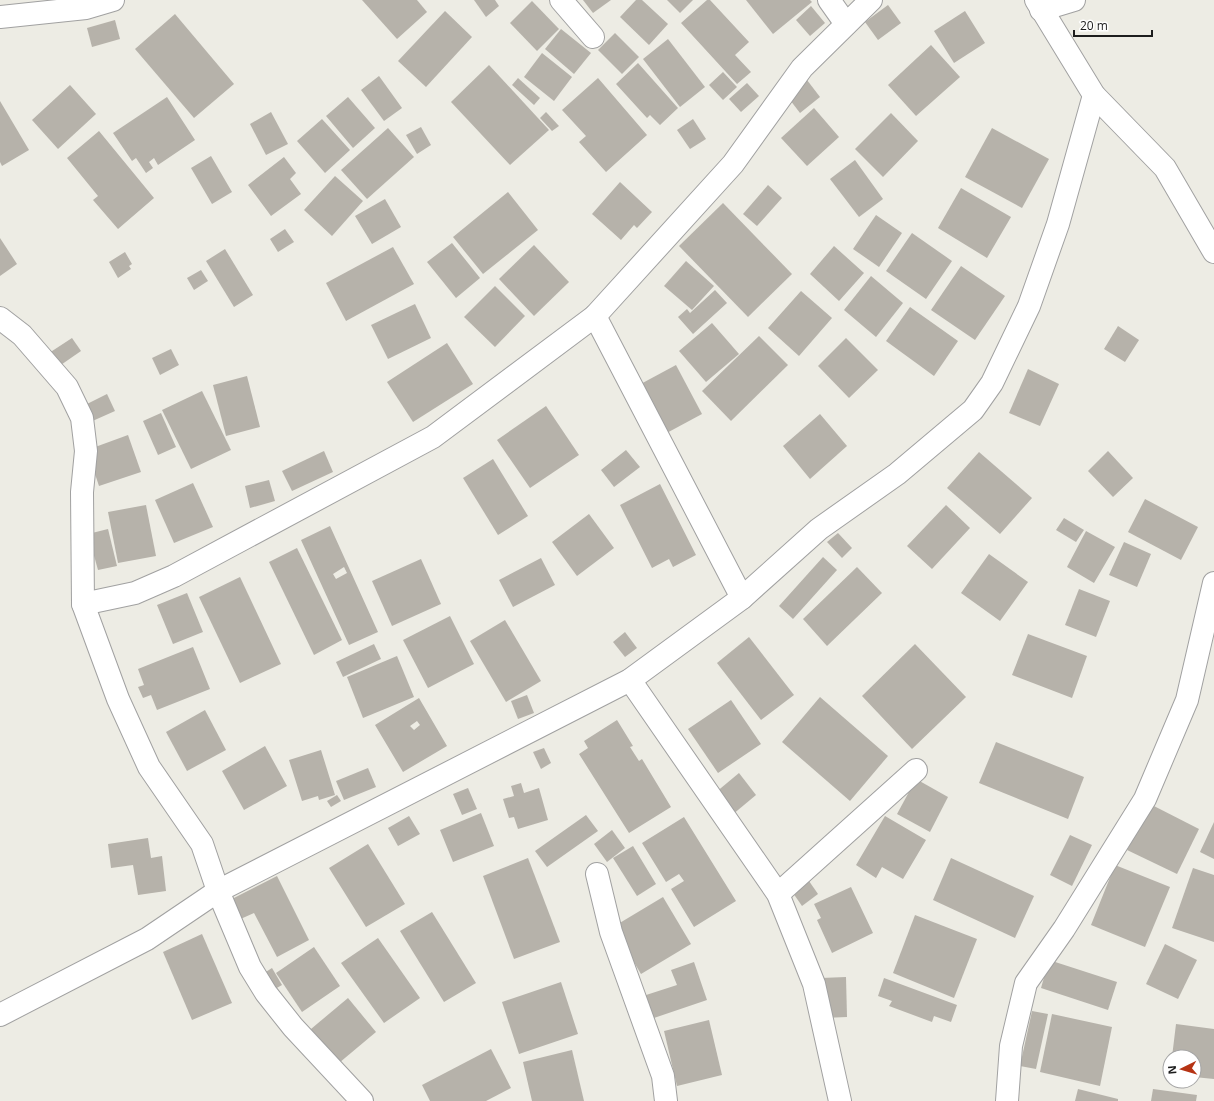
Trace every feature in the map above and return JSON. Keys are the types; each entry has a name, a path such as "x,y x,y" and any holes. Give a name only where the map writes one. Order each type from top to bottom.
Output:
{"street":[{"path":"0,17 86,8 113,0"},
{"path":"561,0 593,37"},
{"path":"829,0 846,24"},
{"path":"83,604 135,593 174,576 433,437 595,316 733,164 802,68 871,0"},
{"path":"1074,0 1039,5 1094,95 1165,168 1214,252"},
{"path":"0,1015 147,939 218,891 630,680 742,598 819,529 909,464 973,410 988,389 1029,306 1058,224 1094,95"},
{"path":"595,316 742,598"},
{"path":"0,318 22,335 67,387 82,418 86,451 82,492 83,604 118,699 149,767 202,844 218,891 250,967 266,993 293,1027 362,1101"},
{"path":"1007,1101 1011,1046 1026,983 1064,929 1145,799 1187,700 1214,583"},
{"path":"630,680 778,894 814,984 840,1101"},
{"path":"778,894 916,770"},
{"path":"598,874 611,932 663,1076 666,1101"}],"building":[{"path":"362,0 417,0 427,12 397,39"},
{"path":"474,0 495,0 499,6 486,17"},
{"path":"583,0 611,0 593,13"},
{"path":"636,0 642,0 668,24 649,45 620,17"},
{"path":"667,0 693,0 680,13"},
{"path":"707,0 710,0 749,42 735,55 751,72 737,84 681,23"},
{"path":"746,0 810,0 812,2 773,34"},
{"path":"532,1 559,29 537,51 510,23"},
{"path":"888,5 901,23 878,40 865,22"},
{"path":"811,6 825,23 810,36 796,20"},
{"path":"445,11 472,37 426,87 398,61"},
{"path":"965,11 985,43 954,63 934,31"},
{"path":"175,14 234,84 194,118 135,49"},
{"path":"115,20 120,39 92,47 87,28"},
{"path":"561,29 591,53 574,74 545,49"},
{"path":"615,33 639,57 622,74 598,50"},
{"path":"668,39 705,87 680,107 643,59"},
{"path":"931,45 960,77 916,116 888,85"},
{"path":"542,53 572,77 554,101 524,77"},
{"path":"638,63 678,108 660,125 650,115 647,118 616,84"},
{"path":"489,65 549,130 510,165 451,102"},
{"path":"723,72 737,87 723,100 709,85"},
{"path":"379,76 402,108 384,121 361,90"},
{"path":"518,78 540,98 534,105 512,85"},
{"path":"598,78 647,135 606,172 579,142 586,136 562,110"},
{"path":"807,80 820,97 800,113 787,96"},
{"path":"747,83 759,96 741,112 729,99"},
{"path":"70,85 96,114 58,149 32,120"},
{"path":"167,97 195,140 158,165 154,158 149,162 153,168 146,173 136,158 132,161 113,133"},
{"path":"348,97 375,128 353,148 326,116"},
{"path":"0,101 29,150 2,166 0,162"},
{"path":"814,108 839,137 807,166 781,138"},
{"path":"271,112 288,144 266,155 250,124"},
{"path":"546,112 559,126 552,131 540,118"},
{"path":"891,113 918,141 883,177 855,149"},
{"path":"322,119 350,150 325,173 297,141"},
{"path":"693,119 706,139 690,149 677,130"},
{"path":"421,127 431,145 417,154 406,135"},
{"path":"388,128 414,157 367,199 341,170"},
{"path":"992,128 1049,159 1022,208 965,177"},
{"path":"99,131 154,198 118,229 93,200 98,196 67,158"},
{"path":"211,156 232,192 212,204 191,168"},
{"path":"284,157 296,173 290,179 301,194 271,216 248,185"},
{"path":"855,160 883,199 859,217 830,179"},
{"path":"335,176 363,201 332,236 304,210"},
{"path":"620,182 652,212 637,228 634,225 621,240 592,214"},
{"path":"768,185 782,198 757,226 743,214"},
{"path":"961,188 1011,217 987,258 938,228"},
{"path":"508,192 538,230 483,274 453,237"},
{"path":"385,199 401,227 372,244 355,216"},
{"path":"723,203 792,274 748,317 679,246"},
{"path":"876,215 902,233 879,267 853,249"},
{"path":"285,229 294,242 278,252 270,239"},
{"path":"912,233 952,261 926,299 886,271"},
{"path":"0,238 17,264 0,276"},
{"path":"452,243 480,278 456,298 427,262"},
{"path":"534,245 569,282 534,316 499,279"},
{"path":"834,246 864,273 839,301 810,274"},
{"path":"393,247 414,284 346,321 326,283"},
{"path":"225,249 253,295 234,307 206,261"},
{"path":"125,252 132,264 129,266 131,269 118,278 109,262"},
{"path":"686,261 714,286 692,310 664,286"},
{"path":"961,266 1005,296 975,340 931,310"},
{"path":"201,270 208,281 194,290 187,278"},
{"path":"871,276 903,303 876,337 844,310"},
{"path":"495,286 525,316 495,347 464,317"},
{"path":"715,290 727,303 693,334 678,317 687,309 690,313"},
{"path":"801,291 832,318 799,356 768,328"},
{"path":"415,304 431,338 388,359 371,325"},
{"path":"910,307 958,341 934,376 886,341"},
{"path":"712,323 739,354 706,382 679,351"},
{"path":"1118,326 1139,340 1125,362 1104,349"},
{"path":"759,336 788,365 731,421 702,391"},
{"path":"72,338 81,351 55,369 46,355"},
{"path":"846,338 878,370 849,398 818,366"},
{"path":"447,343 473,384 413,422 387,382"},
{"path":"171,349 179,365 160,375 152,358"},
{"path":"676,365 702,414 663,435 637,386"},
{"path":"1028,369 1059,384 1040,426 1009,413"},
{"path":"247,376 260,427 226,436 213,385"},
{"path":"202,391 231,450 191,469 162,410"},
{"path":"107,394 115,411 88,423 81,407"},
{"path":"546,406 579,455 530,488 497,440"},
{"path":"161,413 176,447 158,455 143,421"},
{"path":"820,414 847,446 810,479 783,446"},
{"path":"128,435 141,472 99,486 87,450"},
{"path":"626,450 640,467 614,487 601,470"},
{"path":"324,451 333,472 292,491 282,471"},
{"path":"1108,451 1133,478 1113,497 1088,471"},
{"path":"979,452 1032,498 1000,534 947,488"},
{"path":"493,459 528,516 498,535 463,478"},
{"path":"269,480 275,501 250,508 245,486"},
{"path":"193,483 213,527 174,543 155,500"},
{"path":"660,484 696,555 673,567 669,559 652,568 620,505"},
{"path":"1145,499 1198,527 1181,560 1128,532"},
{"path":"146,505 156,556 118,563 108,512"},
{"path":"946,505 970,528 932,569 907,546"},
{"path":"589,514 614,548 577,576 552,542"},
{"path":"1064,518 1084,530 1076,542 1056,530"},
{"path":"330,526 378,632 349,645 301,540","holes":["344,567 347,573 336,579 333,574"]},
{"path":"108,529 117,566 98,570 88,534"},
{"path":"1086,531 1115,547 1094,583 1067,567"},
{"path":"838,533 852,548 842,558 827,542"},
{"path":"1124,542 1151,554 1137,587 1109,575"},
{"path":"297,548 342,640 314,655 269,562"},
{"path":"989,554 1028,582 1000,621 961,593"},
{"path":"823,557 837,570 793,619 779,606"},
{"path":"541,558 555,585 513,607 499,580"},
{"path":"421,559 441,604 392,626 372,581"},
{"path":"857,567 882,593 827,646 803,619"},
{"path":"240,577 281,664 240,683 199,597"},
{"path":"1079,589 1110,601 1096,637 1065,625"},
{"path":"187,593 203,632 173,644 157,605"},
{"path":"450,616 474,664 428,688 403,640"},
{"path":"505,620 541,681 506,702 470,641"},
{"path":"625,632 637,648 625,657 613,642"},
{"path":"1028,634 1087,656 1072,698 1012,675"},
{"path":"749,637 794,695 761,720 717,663"},
{"path":"374,644 381,659 343,677 336,662"},
{"path":"915,644 966,697 912,749 862,696"},
{"path":"193,647 210,689 157,710 151,695 143,698 138,687 144,685 138,669"},
{"path":"397,656 414,697 363,718 347,677"},
{"path":"527,695 534,713 518,719 511,701"},
{"path":"820,697 888,756 850,801 782,742"},
{"path":"419,698 447,746 403,772 375,725","holes":["417,721 420,725 414,730 410,726"]},
{"path":"731,700 761,744 718,773 688,729"},
{"path":"205,710 226,750 187,771 166,732"},
{"path":"617,720 633,746 630,747 639,761 642,759 671,807 629,833 579,754 588,748 584,741"},
{"path":"996,742 1084,777 1068,819 979,783"},
{"path":"265,746 287,786 244,810 222,771"},
{"path":"544,748 551,763 541,769 533,752"},
{"path":"321,750 335,795 319,800 318,796 302,801 289,760"},
{"path":"368,768 376,787 344,800 336,781"},
{"path":"739,773 756,795 732,815 715,793"},
{"path":"916,779 948,797 930,832 897,814"},
{"path":"521,783 524,793 539,788 548,820 518,829 514,817 509,818 503,799 514,796 511,786"},
{"path":"468,788 477,809 462,815 453,794"},
{"path":"337,795 341,801 331,807 327,801"},
{"path":"1150,804 1199,829 1177,874 1127,850"},
{"path":"481,813 494,846 453,862 440,830"},
{"path":"586,815 598,831 547,867 535,851"},
{"path":"409,816 420,834 398,846 388,828"},
{"path":"885,816 926,840 903,879 882,867 876,878 856,865"},
{"path":"684,817 736,901 694,927 671,889 684,881 679,874 666,882 642,843"},
{"path":"1214,822 1214,859 1200,852"},
{"path":"612,830 625,848 607,862 594,844"},
{"path":"1070,835 1092,845 1072,886 1050,875"},
{"path":"148,838 151,858 162,856 166,891 138,895 133,865 111,868 108,844"},
{"path":"368,844 405,904 366,927 329,868"},
{"path":"633,846 656,884 637,896 613,858"},
{"path":"528,858 560,942 514,959 483,876"},
{"path":"951,858 1034,896 1015,938 933,900"},
{"path":"1115,865 1170,887 1145,947 1091,925"},
{"path":"1193,868 1214,875 1214,942 1172,928"},
{"path":"277,876 309,940 277,957 254,913 236,921 226,902"},
{"path":"809,881 818,894 802,906 793,893"},
{"path":"851,887 873,933 832,953 817,920 821,918 814,904"},
{"path":"663,897 691,944 641,974 613,927"},
{"path":"432,912 476,983 444,1002 400,931"},
{"path":"915,915 977,939 954,998 893,973"},
{"path":"202,934 232,1003 192,1020 163,952"},
{"path":"378,938 420,998 384,1023 341,963"},
{"path":"1165,944 1197,960 1178,999 1146,984"},
{"path":"314,947 340,986 302,1012 276,973"},
{"path":"1049,960 1117,982 1108,1010 1041,988"},
{"path":"694,962 707,1000 651,1019 643,996 677,985 671,970"},
{"path":"272,968 282,985 268,993 258,977"},
{"path":"846,977 847,1017 823,1018 821,978"},
{"path":"884,978 957,1005 951,1022 934,1016 932,1022 889,1006 892,1001 878,996"},
{"path":"561,982 578,1034 519,1054 502,1002"},
{"path":"348,998 376,1032 333,1068 305,1034"},
{"path":"1032,1011 1048,1014 1036,1069 1020,1066"},
{"path":"1052,1014 1112,1027 1100,1086 1040,1072"},
{"path":"709,1020 722,1075 677,1086 664,1031"},
{"path":"1176,1024 1214,1029 1214,1079 1202,1078 1202,1049 1173,1049"},
{"path":"491,1049 511,1088 486,1101 430,1101 422,1085"},
{"path":"572,1050 584,1101 532,1101 523,1062"},
{"path":"1078,1089 1118,1099 1118,1101 1075,1101"},
{"path":"1153,1089 1197,1095 1196,1101 1151,1101"}]}
